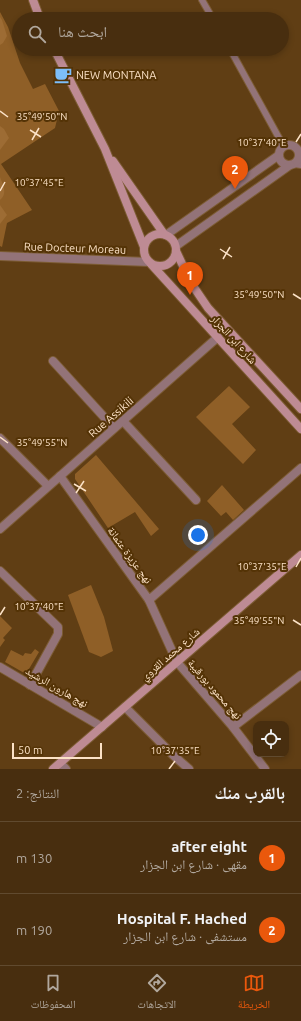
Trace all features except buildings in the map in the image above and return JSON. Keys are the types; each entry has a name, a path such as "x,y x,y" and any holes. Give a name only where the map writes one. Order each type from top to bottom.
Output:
{"main road":[{"path":"33,0 37,12"},
{"path":"58,56 105,149 144,247 144,255 150,263 159,267 167,265 174,259 176,249 172,239 165,235 156,234 150,237 144,247"},
{"path":"105,149 165,235"},
{"name":"شارع ابن الجزار","path":"176,249 191,283 208,308 301,409"},
{"name":"شارع ابن الجزار","path":"150,263 301,429"},
{"name":"شارع محمد القروي","path":"53,769 63,766 102,727 301,555"}],"street":[{"path":"165,235 279,155 280,150 284,147 292,146 298,151 300,156 295,165 176,249"},
{"path":"279,155 283,163 295,165"},
{"name":"Rue Docteur Moreau","path":"0,256 150,263"},
{"name":"Rue Assikili","path":"0,529 218,337"},
{"path":"53,361 114,428"},
{"path":"123,421 196,500"},
{"path":"0,438 48,486"},
{"name":"نهج عزيزة عثمانة","path":"60,476 149,600 301,468"},
{"path":"0,571 58,627 58,634 30,685"},
{"name":"نهج محمود بورقيبة","path":"149,600 177,662 233,727 265,769"},
{"name":"نهج هارون الرشيد","path":"0,666 102,727"},
{"path":"233,727 301,675"},
{"path":"125,708 189,769"}],"lane":[{"path":"202,0 209,12"},
{"path":"234,56 284,147"}],"shaded area":[{"path":"0,12 8,27 12,39 12,56 18,56 33,89 45,84 59,111 55,128 1,164 32,210 7,223 2,247 0,246"},
{"path":"0,17 7,36 0,45"},
{"path":"0,126 4,129 9,138 0,150"},
{"path":"0,177 4,195 0,200"},
{"path":"0,205 7,215 0,224"},
{"path":"229,386 250,407 232,424 256,450 243,464 196,417"},
{"path":"96,455 159,529 151,536 135,512 108,528 75,479 75,474"},
{"path":"222,485 244,510 233,520 226,512 221,516 207,501"},
{"path":"91,585 104,617 113,651 101,657 89,652 68,595"},
{"path":"0,616 12,628 3,638 5,640 0,647"},
{"path":"35,649 39,652 26,674 5,662 11,650 23,656 25,653 31,654"}],"place":[{"name":"NEW MONTANA","path":"63,75"},
{"name":"Hospital F. Hached","path":"235,189"},
{"name":"after eight","path":"190,295"}]}
